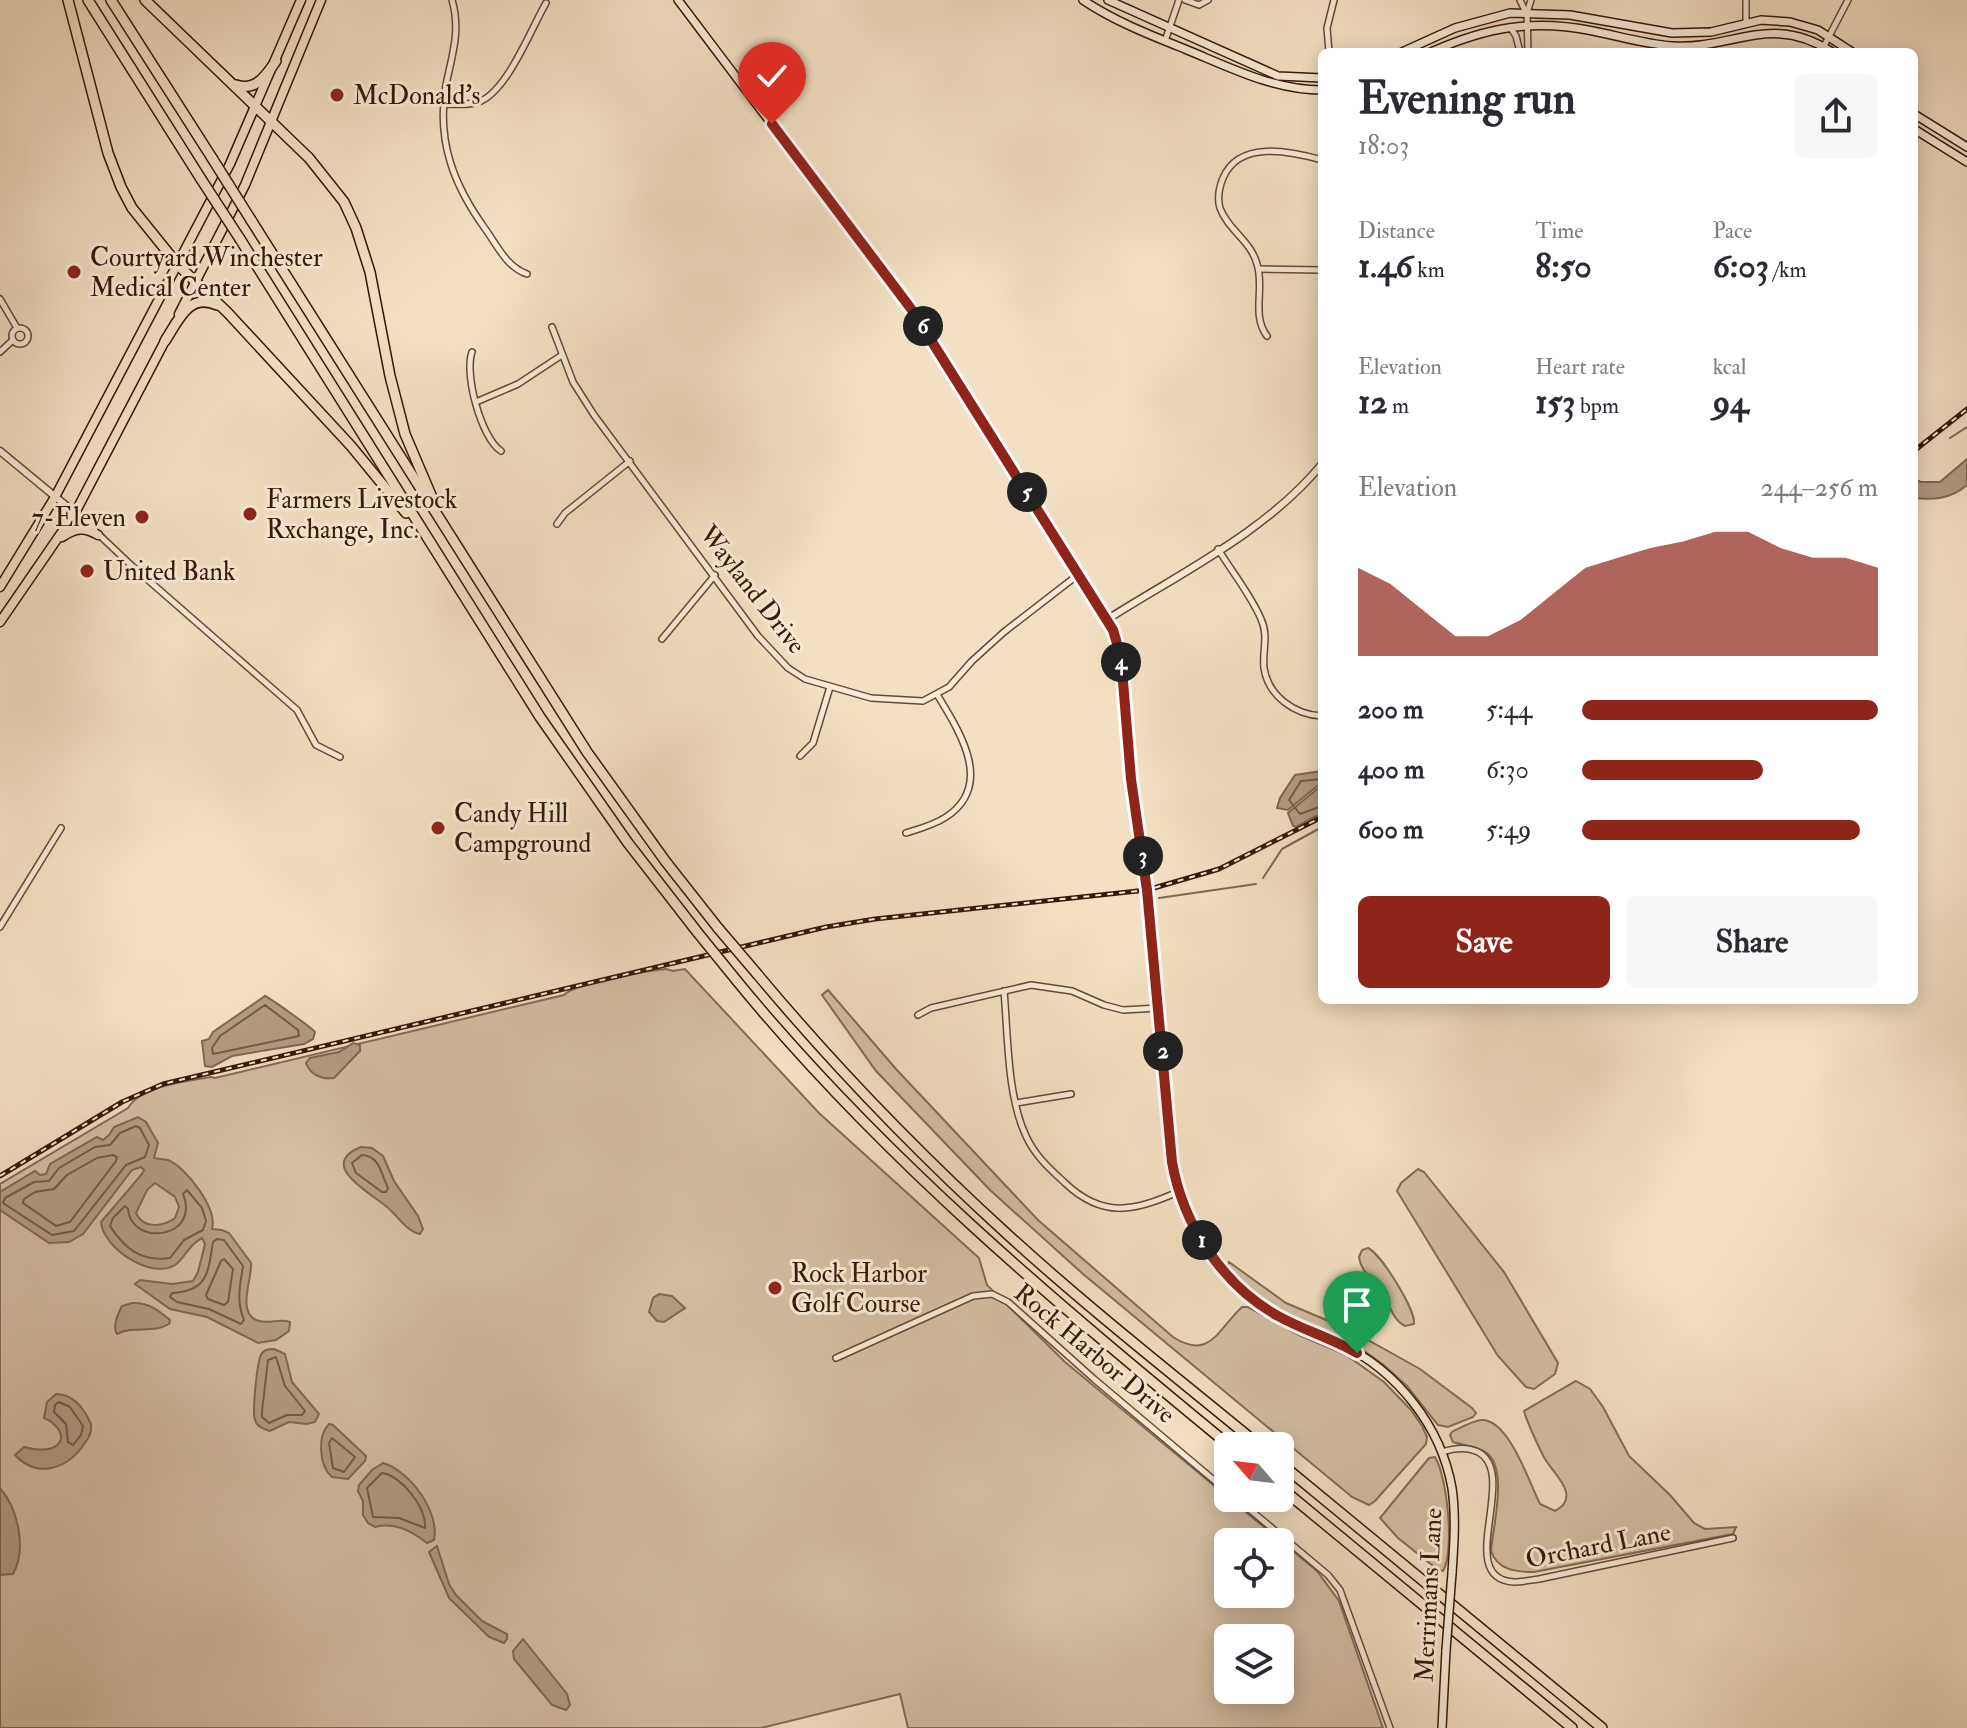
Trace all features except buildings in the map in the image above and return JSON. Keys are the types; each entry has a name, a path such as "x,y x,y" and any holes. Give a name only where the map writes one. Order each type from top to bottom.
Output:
{"highway":[{"path":"68,0 114,173 138,217 178,265 228,313 378,479 418,529 459,589"},
{"path":"88,0 583,781 698,933 847,1104 940,1197 1041,1289 1214,1433"},
{"path":"111,0 587,752 718,928 849,1079 984,1213 1058,1279 1243,1432"},
{"path":"145,0 337,191 356,228 370,272 399,413 409,446 430,495 478,582"},
{"path":"228,80 240,87 250,87 264,78 276,61"},
{"path":"165,341 192,304 208,301 228,313"},
{"path":"1294,1475 1602,1728"},
{"path":"1294,1499 1572,1728"}],"main road":[{"path":"0,587 55,497 178,265 256,108 301,0"},
{"path":"0,622 75,513 165,341 231,213 272,123 321,0"},
{"name":"Merrimans Lane","path":"678,0 912,310 1108,619 1121,657 1131,779 1142,851 1172,1162 1178,1192 1200,1237 1231,1280 1274,1314 1345,1346 1382,1370 1415,1405 1442,1452 1455,1516 1442,1728"},
{"path":"1083,0 1099,11 1165,41 1265,82 1301,90 1318,90"},
{"path":"1108,0 1278,76 1318,78"},
{"path":"1411,48 1475,21 1510,13 1570,15 1663,33 1711,32 1746,22 1790,22 1829,36 1846,48"},
{"path":"1441,48 1475,34 1527,26 1568,27 1670,46 1710,45 1752,34 1777,33 1803,38 1827,48"},
{"path":"1918,116 1967,147"},
{"path":"1918,131 1967,162"},
{"path":"58,540 80,529 98,535"}],"street":[{"path":"452,0 457,35 443,124 450,163 459,188 509,264 527,274"},
{"path":"1165,41 1182,0 1199,5 1208,0"},
{"path":"1329,48 1327,28 1334,0"},
{"path":"1520,0 1527,13"},
{"path":"1528,48 1527,13 1531,0"},
{"path":"1746,0 1746,22"},
{"path":"1824,46 1848,0"},
{"path":"444,104 476,103 493,93 503,81 546,3"},
{"path":"1510,27 1519,48"},
{"path":"1267,336 1259,320 1259,269 1248,244 1221,211 1219,190 1225,173 1235,160 1255,152 1318,160"},
{"path":"1259,269 1318,270"},
{"path":"0,299 17,328"},
{"name":"Wayland Drive","path":"552,327 581,396 758,636 788,668 805,679 891,701 914,702 938,696"},
{"path":"13,340 12,334 17,328"},
{"path":"13,340 21,344 28,337 25,329 17,328"},
{"path":"0,352 13,340"},
{"path":"472,352 469,371 476,402 488,438 501,451"},
{"path":"476,402 511,388 562,355"},
{"path":"0,451 75,513 297,710 316,745 340,757"},
{"path":"557,524 565,513 630,461"},
{"path":"1108,619 1275,512 1318,468"},
{"path":"1218,549 1262,621 1266,635 1264,670 1274,691 1295,709 1318,715"},
{"path":"906,833 940,821 953,812 964,797 970,780 967,749 938,696 1004,632 1079,574"},
{"path":"662,639 715,575"},
{"path":"800,756 813,743 830,687"},
{"path":"0,927 61,828"},
{"path":"918,1015 931,1008 955,1005 1031,985 1082,994 1113,1008 1136,1011 1159,1008"},
{"path":"1004,991 1016,1103 1026,1136 1040,1159 1090,1202 1110,1208 1132,1208 1178,1192"},
{"path":"1016,1103 1071,1094"},
{"name":"Rock Harbor Drive","path":"836,1358 973,1296 992,1294 1008,1302 1214,1480"},
{"name":"Orchard Lane","path":"1442,1452 1467,1448 1479,1453 1490,1464 1493,1486 1487,1554 1491,1568 1507,1580 1539,1579 1733,1538"},
{"path":"1253,1512 1328,1575 1340,1590 1390,1728"}],"shaded area":[{"path":"685,969 819,1113 979,1258 987,1285 1065,1362 1214,1486 1214,1512 1246,1512 1265,1528 1214,1528 1214,1608 1294,1608 1294,1552 1317,1571 1339,1601 1383,1728 908,1728 900,1694 761,1728 0,1728 0,1184 128,1108 143,1094 165,1086 215,1078 564,995 596,982"},
{"path":"828,990 896,1069 1038,1220 1173,1337 1186,1344 1205,1344 1242,1307 1248,1307 1299,1335 1346,1355 1384,1382 1422,1426 1427,1437 1426,1444 1375,1501 1369,1505 1352,1497 1294,1449 1294,1432 1274,1432 1083,1274 990,1190 876,1071 822,995"},
{"path":"1418,1169 1424,1172 1504,1272 1558,1363 1555,1374 1534,1389 1526,1387 1498,1356 1397,1191 1401,1183"},
{"path":"1368,1248 1397,1283 1414,1324 1405,1326 1396,1319 1383,1294 1364,1271 1359,1257 1362,1250"},
{"path":"1229,1262 1286,1303 1350,1330 1420,1369 1476,1413 1448,1427 1438,1425 1407,1386 1385,1366 1356,1345 1263,1300 1227,1267"},
{"path":"1576,1381 1590,1389 1603,1407 1629,1456 1694,1523 1705,1529 1736,1527 1733,1534 1534,1572 1502,1566 1491,1551 1498,1487 1494,1463 1485,1452 1453,1442 1450,1435 1474,1422 1491,1422 1501,1430 1517,1454 1540,1504 1555,1511 1566,1499 1564,1485 1542,1454 1524,1411"},
{"path":"1435,1457 1443,1480 1448,1514 1447,1561 1443,1571 1398,1538 1380,1518 1429,1458"}],"water":[{"path":"1967,459 1967,485 1961,490 1942,498 1918,498 1918,481 1940,482"},
{"path":"1318,772 1318,785 1288,810 1277,808 1280,798 1295,775"},
{"path":"1318,788 1318,815 1296,827 1288,813"},
{"path":"265,996 312,1029 315,1032 313,1039 304,1044 232,1056 212,1067 205,1066 202,1041 209,1039 213,1032"},
{"path":"353,1043 360,1045 360,1051 334,1078 317,1076 306,1063 310,1058 339,1052"},
{"path":"138,1117 146,1122 158,1143 154,1158 168,1160 183,1171 205,1200 213,1221 212,1229 229,1233 251,1263 246,1304 252,1317 263,1322 290,1322 289,1331 276,1340 258,1343 207,1317 170,1309 135,1284 140,1280 172,1284 193,1281 205,1244 202,1238 175,1265 165,1269 142,1265 110,1242 101,1222 142,1174 144,1170 141,1167 132,1170 83,1234 69,1242 49,1243 0,1210 0,1192 35,1171 40,1175 46,1174 50,1164 97,1137 103,1140 114,1127","holes":["155,1183 175,1197 179,1207 175,1218 165,1223 148,1224 136,1213 147,1190"]},
{"path":"361,1147 372,1148 383,1156 394,1181 418,1216 423,1229 420,1234 406,1227 345,1170 344,1162 349,1154"},
{"path":"659,1294 672,1296 685,1308 664,1322 657,1321 649,1312 653,1298"},
{"path":"132,1303 152,1307 170,1320 169,1324 157,1329 117,1334 115,1324 120,1309"},
{"path":"274,1349 285,1354 292,1382 319,1414 315,1422 289,1422 270,1431 256,1422 255,1397 260,1357 265,1351"},
{"path":"56,1394 68,1396 81,1407 91,1424 90,1434 75,1455 59,1466 32,1467 15,1455 24,1447 49,1449 58,1445 60,1432 44,1418 47,1402"},
{"path":"329,1424 366,1456 348,1479 332,1477 324,1466 321,1443"},
{"path":"383,1463 403,1474 421,1494 432,1517 434,1540 427,1543 403,1529 375,1527 368,1523 363,1515 359,1485"},
{"path":"0,1488 12,1507 20,1541 13,1574 0,1575"},
{"path":"437,1546 449,1584 456,1595 482,1621 507,1634 504,1643 489,1637 449,1598 429,1552"},
{"path":"523,1639 567,1694 570,1705 566,1710 552,1705 514,1659 513,1651"}],"waterway":[{"path":"1950,438 1967,427"},
{"path":"1263,878 1282,849 1318,829"},
{"path":"1159,898 1256,884"}],"railway":[{"path":"1918,448 1967,409"},
{"path":"0,1176 122,1102 163,1084 826,927 1147,890 1219,869 1318,819"}],"place":[{"name":"McDonald's","path":"337,95"},
{"name":"Courtyard Winchester Medical Center","path":"74,272"},
{"name":"Farmers Livestock Rxchange, Inc.","path":"250,514"},
{"name":"7-Eleven","path":"142,517"},
{"name":"United Bank","path":"87,571"},
{"name":"Candy Hill Campground","path":"438,828"},
{"name":"Rock Harbor Golf Course","path":"775,1288"}],"route":[{"path":"772,124 912,310 1113,630 1121,657 1131,779 1147,890 1172,1162 1178,1192 1188,1215 1225,1273 1256,1301 1274,1314 1357,1353"}]}
